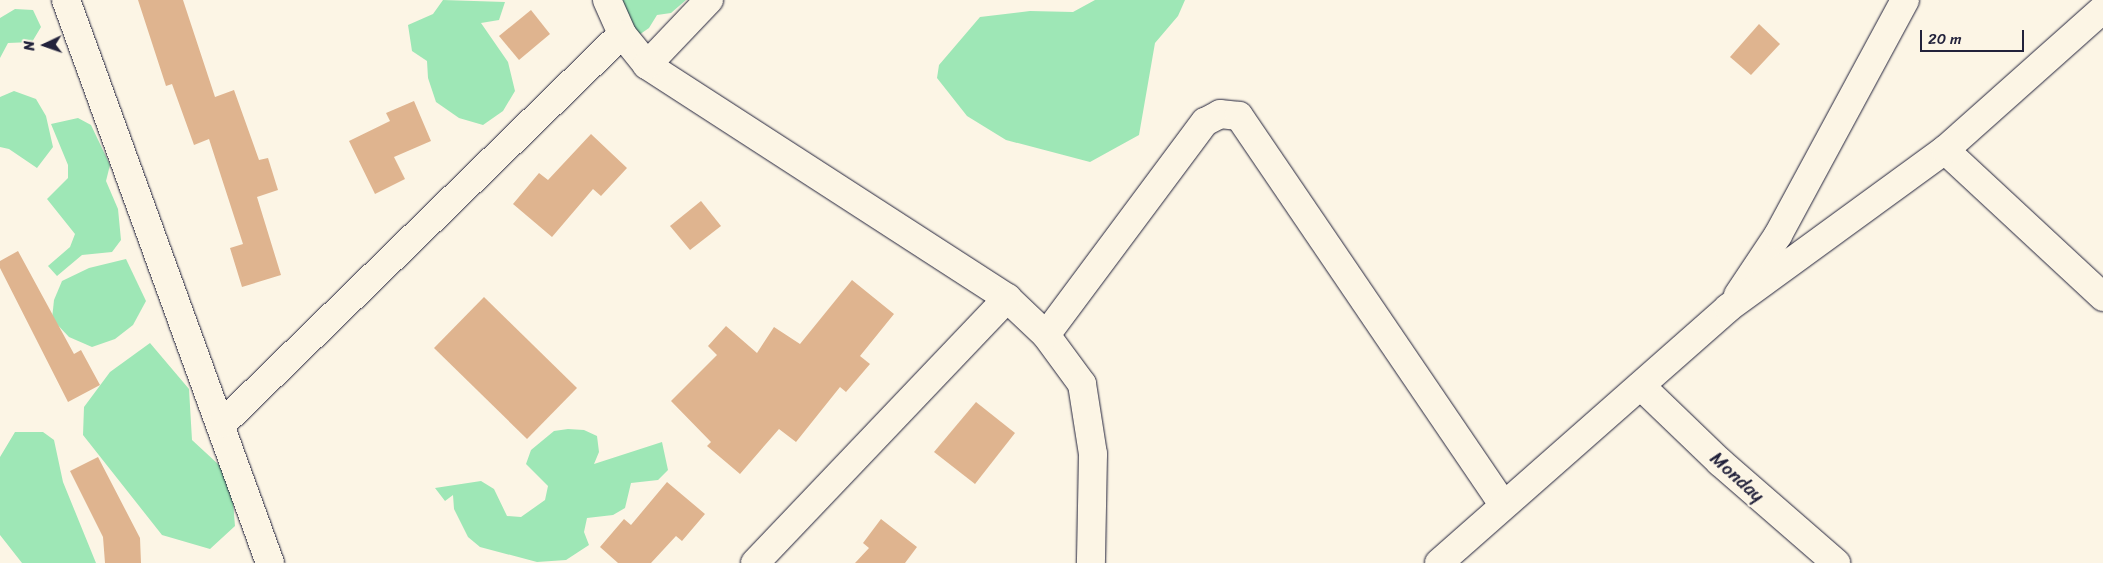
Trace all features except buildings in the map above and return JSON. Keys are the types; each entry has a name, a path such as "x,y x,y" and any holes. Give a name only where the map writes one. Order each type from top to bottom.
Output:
{"street":[{"path":"66,0 222,423 270,563"},
{"path":"606,0 622,34 647,65 1007,298 1046,335 1082,384 1092,454 1091,563"},
{"path":"647,65 709,0"},
{"path":"1728,308 1778,235 1905,0"},
{"path":"1439,563 1503,504 1641,386 1728,308 1945,150 2103,9"},
{"path":"222,423 622,34"},
{"path":"1046,335 1205,122 1220,114 1239,116 1503,504"},
{"path":"1945,150 2103,297"},
{"path":"755,563 1007,298"},
{"name":"Monday","path":"1641,386 1720,462 1836,563"}],"green space":[{"path":"443,0 505,2 499,20 481,23 508,62 515,91 503,111 483,125 459,118 436,102 428,78 427,61 412,51 408,25 433,14"},
{"path":"619,0 686,0 671,13 657,15 649,28 636,37"},
{"path":"1095,0 1185,0 1178,16 1155,43 1139,135 1090,162 1006,140 967,116 937,78 939,65 980,17 1030,11 1073,12"},
{"path":"15,9 33,10 41,27 32,42 8,43 0,58 0,18"},
{"path":"14,91 36,99 46,116 53,147 37,168 9,149 0,147 0,97"},
{"path":"78,118 91,125 110,165 106,181 118,209 121,240 112,252 82,255 57,276 48,266 70,247 75,234 47,199 68,178 68,165 51,124"},
{"path":"126,259 146,301 133,325 115,339 92,347 69,337 52,319 54,300 62,281 89,268"},
{"path":"150,343 189,389 192,440 231,476 235,526 210,549 162,535 83,435 84,407 110,372"},
{"path":"568,429 584,430 597,436 599,452 594,464 662,442 668,470 658,480 631,483 625,508 613,515 587,518 584,532 589,545 566,560 537,562 480,547 468,537 454,509 453,495 445,501 435,488 481,481 494,489 507,516 521,517 545,500 548,486 526,464 531,450 554,431"},
{"path":"15,432 43,432 54,440 63,482 96,563 22,563 0,535 0,457"}]}
